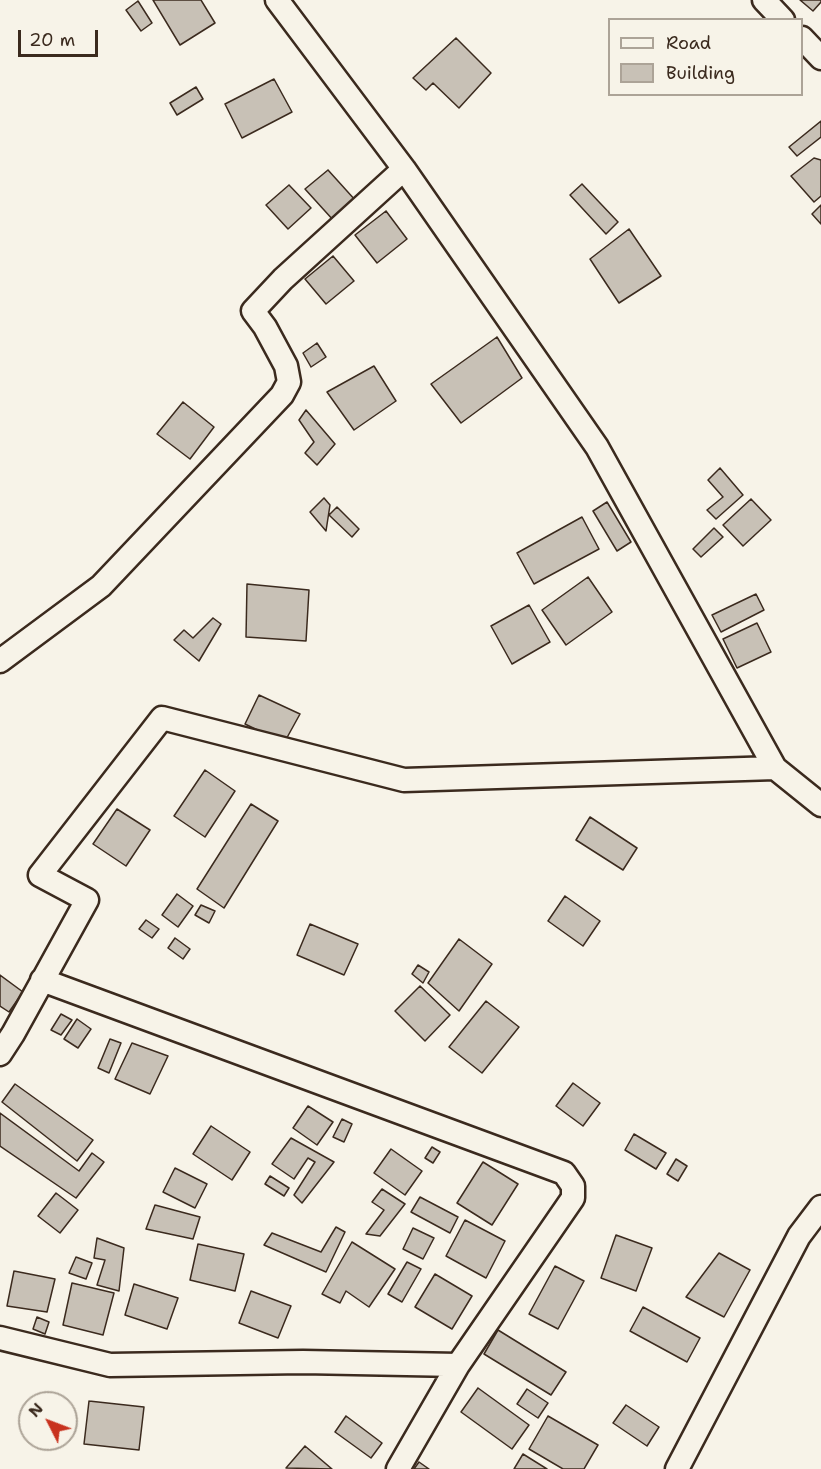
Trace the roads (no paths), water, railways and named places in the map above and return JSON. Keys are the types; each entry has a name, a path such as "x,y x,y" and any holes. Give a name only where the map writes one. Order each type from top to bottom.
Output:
{"street":[{"path":"277,0 404,169 597,447 775,768 821,805"},
{"path":"764,0 781,18"},
{"path":"0,661 101,586 282,395 290,382 286,366 265,327 253,311 283,279 404,169"},
{"path":"0,1054 87,900 40,875 162,718 404,780 775,768"},
{"path":"42,980 564,1173 573,1186 573,1198 458,1365 398,1469"},
{"path":"677,1469 799,1236 821,1207"},
{"path":"0,1338 110,1365 303,1362 458,1365"}]}
